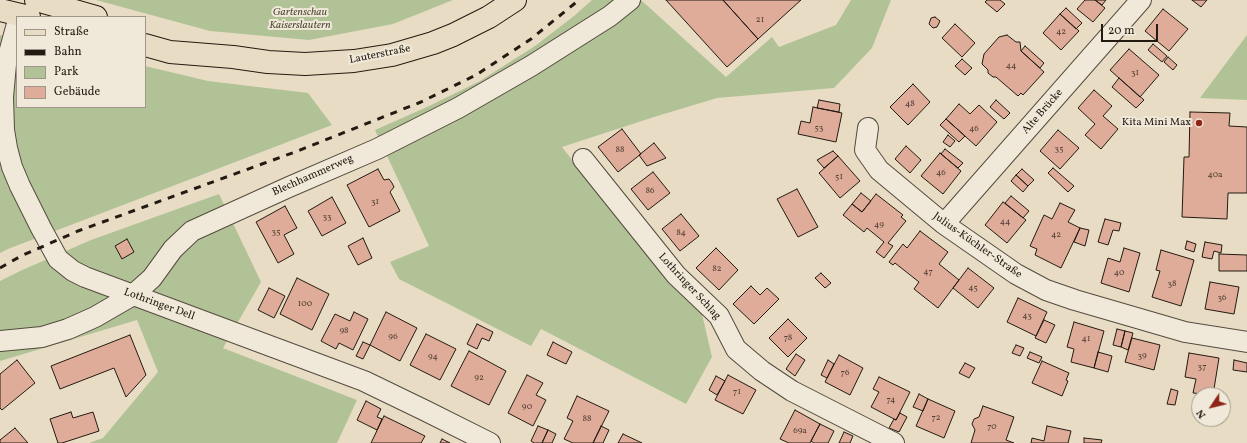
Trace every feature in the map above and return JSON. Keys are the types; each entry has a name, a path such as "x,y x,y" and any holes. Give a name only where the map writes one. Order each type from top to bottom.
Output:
{"main road":[{"path":"36,0 92,16"},
{"name":"Lauterstraße","path":"146,45 170,52 233,57 268,62 305,64 346,62 392,55 433,43 489,17 515,0"},
{"name":"Lauterstraße","path":"146,31 233,57"}],"street":[{"name":"Blechhammerweg","path":"0,342 42,336 68,329 95,317 133,295 152,278 173,249 192,231 289,186 377,149 458,108 531,66 610,16 630,0"},
{"name":"Alte Brücke","path":"944,224 1141,0"},
{"name":"Lothringer Dell","path":"15,14 6,64 3,97 4,130 7,148 12,167 20,186 58,259 73,271 85,277 364,381 490,443"},
{"name":"Julius-Küchler-Straße","path":"868,128 864,150 879,170 944,224 1016,274 1046,290 1075,300 1186,332 1247,342"},
{"name":"Lothringer Schlag","path":"583,159 676,275 719,316 736,349 762,371 795,392 894,443"}],"green space":[{"name":"Gartenschau Kaiserslautern","path":"96,0 453,0 393,24 309,40 210,31"},
{"path":"592,0 641,0 726,77 772,37 779,47 836,25 851,0 891,0 872,48 834,88 717,98 562,147 667,281 702,314 712,357 686,404 541,329 531,346 399,279 390,262 429,246 375,130 480,81 535,46"},
{"path":"0,35 16,39 16,108 146,108 146,66 208,81 308,93 332,125 8,249 0,253"},
{"path":"1247,35 1247,100 1200,98"},
{"path":"219,194 261,282 223,348 357,400 337,443 89,443 103,438 158,372 137,320 0,361 0,281 91,240"}],"building":[{"path":"666,0 723,0 758,39 727,67"},
{"path":"723,0 801,0 758,39"},
{"path":"987,0 1000,0 1005,4 997,12 985,2"},
{"path":"1085,0 1095,0 1105,8 1093,22 1077,9"},
{"path":"1095,0 1106,0 1102,5"},
{"path":"1192,0 1207,0 1201,7"},
{"path":"1066,8 1082,23 1076,29 1060,14"},
{"path":"1163,9 1188,29 1169,51 1145,31"},
{"path":"1060,14 1079,31 1061,50 1043,33"},
{"path":"935,17 940,21 937,27 933,28 929,24 931,18"},
{"path":"955,24 975,43 962,57 942,38"},
{"path":"1007,35 1016,42 1020,42 1021,51 1044,72 1023,95 1021,93 1018,96 996,77 993,77 988,73 988,70 982,64 984,54 999,37"},
{"path":"1153,44 1167,56 1162,62 1148,50"},
{"path":"1025,46 1044,63 1040,68 1021,51"},
{"path":"1129,49 1159,75 1140,97 1110,70"},
{"path":"1168,57 1177,65 1173,70 1164,62"},
{"path":"962,59 972,68 965,75 955,66"},
{"path":"1119,78 1144,100 1136,108 1112,87"},
{"path":"913,84 930,102 908,125 890,107"},
{"path":"1094,90 1112,106 1103,116 1118,129 1101,149 1085,135 1095,124 1078,108"},
{"path":"819,100 840,104 839,112 817,108"},
{"path":"996,100 1010,113 1004,119 990,107"},
{"path":"959,104 970,114 979,105 997,122 976,146 946,119"},
{"path":"813,107 842,113 836,142 798,134 801,121 810,123"},
{"path":"1190,112 1230,113 1229,126 1247,127 1247,193 1228,193 1227,219 1182,217 1184,157 1189,157"},
{"path":"946,119 965,136 959,142 940,125"},
{"path":"622,129 641,154 618,172 598,147"},
{"path":"1058,130 1079,148 1060,169 1040,151"},
{"path":"948,135 955,141 950,147 943,142"},
{"path":"654,143 666,158 647,166 639,155"},
{"path":"906,146 921,160 910,173 895,159"},
{"path":"945,149 963,163 958,168 941,154"},
{"path":"833,151 838,156 824,168 817,160"},
{"path":"940,153 961,171 943,194 921,176"},
{"path":"838,156 860,181 840,198 819,173"},
{"path":"1053,168 1074,186 1068,192 1048,173"},
{"path":"378,169 384,180 389,179 392,183 394,187 390,192 400,211 369,227 347,185"},
{"path":"1022,169 1034,180 1028,186 1016,175"},
{"path":"653,172 670,193 648,210 631,189"},
{"path":"1016,175 1028,186 1023,192 1011,181"},
{"path":"797,189 818,227 798,237 777,199"},
{"path":"861,193 871,201 862,212 852,204"},
{"path":"876,194 903,215 901,217 906,221 888,243 893,246 884,258 876,252 884,242 867,228 864,232 843,215 852,204 862,212"},
{"path":"1011,196 1029,211 1023,218 1005,203"},
{"path":"332,197 346,223 322,236 308,211"},
{"path":"1003,202 1026,220 1007,243 985,225"},
{"path":"1060,203 1075,210 1068,222 1080,228 1061,268 1035,255 1037,249 1030,246 1044,215 1052,219"},
{"path":"285,206 297,228 284,235 294,254 278,263 256,222"},
{"path":"681,214 699,236 680,251 662,229"},
{"path":"1105,219 1121,223 1119,231 1113,230 1108,245 1098,242"},
{"path":"1080,228 1089,230 1085,246 1074,242"},
{"path":"920,231 948,252 939,264 959,280 938,308 914,289 919,282 895,263 893,265 889,262 903,244 907,248"},
{"path":"363,238 372,258 358,265 348,246"},
{"path":"127,239 134,252 122,259 115,246"},
{"path":"1187,241 1196,244 1194,252 1185,249"},
{"path":"1205,242 1222,245 1221,253 1214,251 1212,259 1202,257"},
{"path":"716,248 738,270 719,290 696,268"},
{"path":"1124,248 1140,253 1129,292 1101,283 1108,258 1120,262"},
{"path":"1161,250 1194,260 1181,306 1152,297 1160,271 1156,270"},
{"path":"1219,254 1247,255 1247,271 1219,271"},
{"path":"968,268 994,288 978,308 953,288"},
{"path":"821,273 831,283 825,288 815,278"},
{"path":"297,278 329,294 312,330 280,314"},
{"path":"1210,282 1239,287 1234,314 1205,309"},
{"path":"751,286 760,295 767,288 779,299 754,324 733,304"},
{"path":"269,288 285,296 274,318 258,310"},
{"path":"1018,298 1047,312 1036,336 1007,322"},
{"path":"354,312 368,319 353,350 339,343 336,349 321,341 335,314 350,321"},
{"path":"386,312 417,328 400,361 370,345"},
{"path":"788,319 807,338 788,357 769,338"},
{"path":"1044,320 1055,325 1046,343 1035,338"},
{"path":"1074,322 1104,331 1094,368 1071,362 1074,349 1067,347"},
{"path":"477,324 493,332 489,341 482,338 477,349 467,344"},
{"path":"1117,329 1125,331 1121,347 1113,345"},
{"path":"1125,331 1133,333 1128,350 1121,347"},
{"path":"426,334 456,349 440,380 410,365"},
{"path":"130,335 146,375 126,397 114,368 60,389 51,366"},
{"path":"1132,338 1160,345 1154,370 1125,362"},
{"path":"363,342 370,345 363,359 356,356"},
{"path":"553,342 572,352 566,364 547,355"},
{"path":"1016,345 1024,348 1020,356 1012,353"},
{"path":"469,351 506,371 489,405 451,386"},
{"path":"1030,352 1042,357 1039,363 1027,358"},
{"path":"1098,352 1112,356 1108,372 1094,368"},
{"path":"1189,353 1219,358 1214,387 1194,387 1196,379 1185,377"},
{"path":"796,354 805,360 795,376 786,369"},
{"path":"839,355 863,368 850,395 825,382"},
{"path":"17,360 35,383 2,410 0,408 0,374"},
{"path":"828,360 834,364 827,378 821,375"},
{"path":"1234,360 1247,363 1247,372 1233,370"},
{"path":"1042,361 1069,373 1066,380 1068,381 1062,396 1032,383"},
{"path":"965,363 975,368 969,378 959,373"},
{"path":"527,375 543,383 536,395 546,400 533,426 508,413"},
{"path":"728,375 756,390 743,414 715,400"},
{"path":"716,376 725,381 717,395 709,390"},
{"path":"879,377 910,392 896,420 871,407 879,392 873,389"},
{"path":"1171,389 1178,391 1175,405 1167,404"},
{"path":"919,394 928,399 923,411 913,407"},
{"path":"577,396 609,411 593,443 573,443 564,439 573,421 567,418"},
{"path":"928,399 955,411 944,438 916,426"},
{"path":"366,401 381,409 377,417 382,419 377,430 357,420"},
{"path":"983,406 1014,417 1006,440 1014,443 971,443 975,430 972,424 974,419 979,417"},
{"path":"795,410 820,424 810,443 789,443 780,439"},
{"path":"71,412 73,418 93,412 99,431 58,443 50,419"},
{"path":"900,413 907,417 899,432 889,428 894,419 896,420"},
{"path":"384,416 425,436 421,443 371,443"},
{"path":"820,424 834,431 828,443 814,443 811,441"},
{"path":"538,426 548,430 542,443 534,443 531,441"},
{"path":"601,426 609,430 603,443 593,443"},
{"path":"1047,426 1071,431 1068,443 1031,443 1032,438 1044,441"},
{"path":"15,428 28,443 0,443 0,440"},
{"path":"548,430 556,434 552,443 542,443"},
{"path":"844,432 853,436 850,443 839,443"},
{"path":"623,434 642,443 618,443"},
{"path":"1084,438 1102,440 1101,443 1084,443"},
{"path":"442,439 450,443 440,443"}],"railway":[{"path":"0,268 21,256 78,231 295,152 421,102 476,75 531,39 579,0"}],"place":[{"name":"Kita Mini Max","path":"1199,123"}]}
